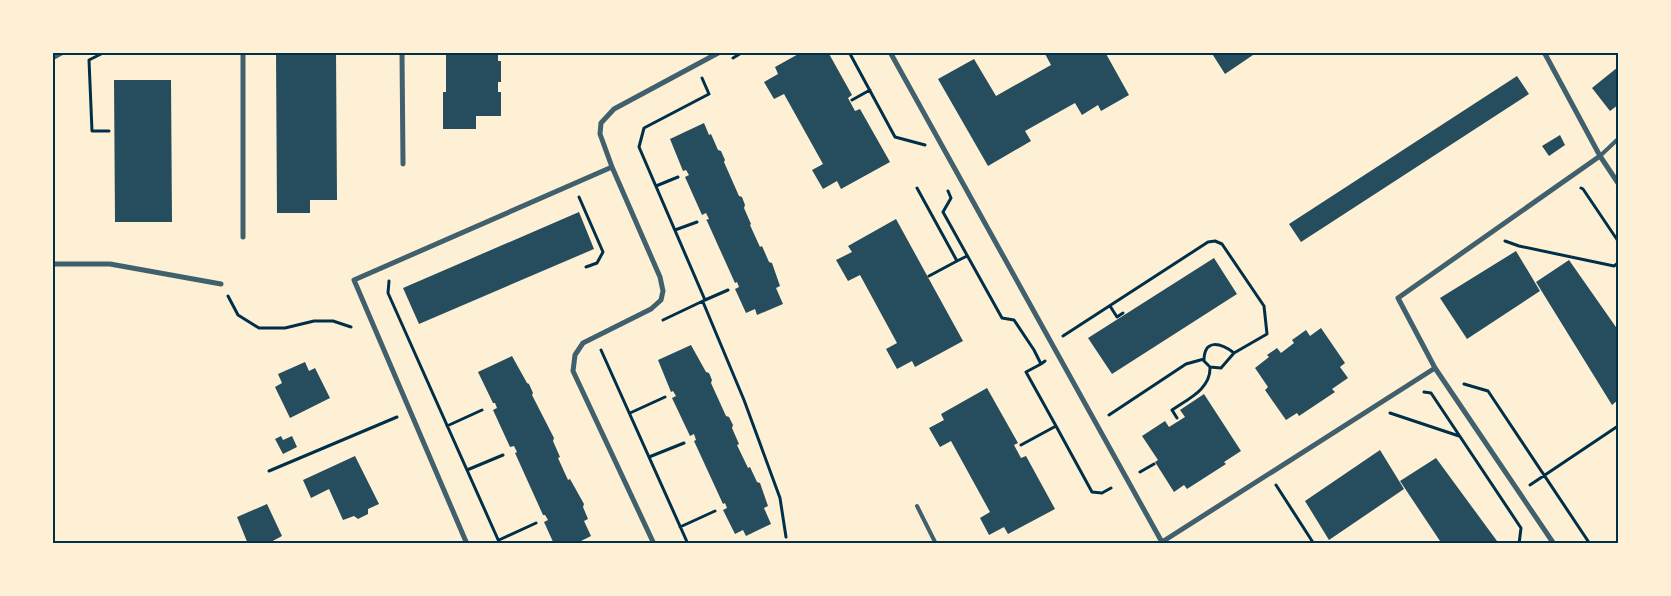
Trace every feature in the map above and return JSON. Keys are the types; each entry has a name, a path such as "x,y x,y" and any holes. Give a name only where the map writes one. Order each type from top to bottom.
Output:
{"street":[{"path":"52,58 63,52"},
{"path":"243,52 243,237"},
{"path":"402,52 402,164"},
{"path":"654,544 573,371 575,355 584,343 651,309 661,300 663,291 660,277 612,167 600,134 601,123 614,109 720,52"},
{"path":"890,52 1162,543 1435,368"},
{"path":"1544,52 1600,156 1618,183"},
{"path":"1551,543 1520,493 1435,368 1398,298 1600,156"},
{"path":"467,544 354,280 612,167"},
{"path":"52,264 110,264 221,284"}],"lane":[{"path":"1600,156 1618,139"},
{"path":"917,506 936,544"}],"path":[{"path":"105,52 89,60 92,131 109,131"},
{"path":"208,52 215,53"},
{"path":"726,62 743,52"},
{"path":"849,52 896,137 925,145 929,152"},
{"path":"701,76 710,94 644,128 639,148 675,230 744,400 780,498 786,537"},
{"path":"852,100 870,90"},
{"path":"656,186 678,177"},
{"path":"1576,187 1583,189 1618,241"},
{"path":"917,188 957,261"},
{"path":"947,190 951,198 943,212 1002,318 1014,320"},
{"path":"576,191 603,252 597,263 586,267"},
{"path":"675,230 697,222"},
{"path":"1498,238 1519,246 1614,266 1618,263"},
{"path":"1065,335 1208,242 1215,241 1222,244 1264,306 1267,334 1234,353 1221,368 1210,367"},
{"path":"929,276 967,256"},
{"path":"391,277 388,293 500,542 536,523"},
{"path":"221,284 238,315 259,328 285,328 314,321 332,321 352,327"},
{"path":"660,321 728,290"},
{"path":"1110,306 1117,317 1123,313"},
{"path":"1204,360 1207,348 1212,344 1221,344 1234,353"},
{"path":"601,349 688,544"},
{"path":"1177,418 1172,410 1207,383 1210,367 1204,360"},
{"path":"1109,415 1186,364 1204,360"},
{"path":"1041,364 1026,372 1092,492 1102,493 1111,488"},
{"path":"1466,391 1461,383 1488,390 1590,544"},
{"path":"1416,390 1431,393 1521,528 1519,544"},
{"path":"630,413 665,397"},
{"path":"447,426 482,410"},
{"path":"1382,411 1459,436"},
{"path":"269,471 410,412"},
{"path":"1021,445 1056,426"},
{"path":"1520,493 1618,426"},
{"path":"649,457 684,443"},
{"path":"468,470 503,455"},
{"path":"1524,478 1529,486"},
{"path":"1273,480 1314,544"},
{"path":"680,527 715,511"}],"building":[{"path":"276,52 336,52 337,200 310,200 310,213 277,213"},
{"path":"446,52 498,52 498,61 501,61 501,82 498,82 498,92 501,92 501,116 476,116 476,129 443,129 443,92 446,92"},
{"path":"802,52 828,52 852,95 848,98 855,111 860,109 890,162 841,189 837,181 823,189 812,170 823,164 784,94 774,99 764,82 778,74 775,67"},
{"path":"1044,52 1105,52 1129,95 1101,111 1098,105 1082,115 1075,103 1025,131 1031,141 988,166 938,79 974,59 996,96 1051,65"},
{"path":"1211,52 1251,52 1253,55 1225,74"},
{"path":"1618,67 1618,105 1610,111 1592,88"},
{"path":"1517,76 1529,94 1301,242 1289,224"},
{"path":"114,80 171,80 172,222 115,222"},
{"path":"704,123 718,150 721,151 739,196 742,197 750,225 760,247 762,246 769,262 772,263 780,286 776,288 783,304 757,315 755,309 746,313 735,289 739,287 737,282 735,283 706,220 709,219 706,213 702,215 685,177 689,175 686,170 683,171 670,139"},
{"path":"1560,135 1565,145 1549,156 1542,146"},
{"path":"579,212 594,249 419,324 403,288"},
{"path":"896,219 963,341 915,367 912,361 897,369 886,349 897,343 860,275 848,281 836,260 852,252 848,246"},
{"path":"1516,251 1540,291 1467,339 1440,298"},
{"path":"1214,258 1237,294 1112,374 1088,338"},
{"path":"1569,260 1618,330 1618,400 1612,405 1536,282"},
{"path":"1321,328 1345,363 1340,367 1348,378 1332,389 1335,392 1299,416 1297,413 1286,420 1265,390 1268,387 1255,368 1269,357 1267,355 1277,348 1281,353 1294,343 1292,340 1306,330 1310,336"},
{"path":"691,345 706,372 709,373 712,380 711,383 726,416 729,417 733,425 732,428 739,444 737,445 748,468 750,467 757,482 760,483 768,506 764,508 771,524 746,536 743,530 735,534 723,510 727,508 725,503 723,504 694,441 696,440 694,434 690,436 672,398 676,396 673,391 671,392 658,360"},
{"path":"512,356 529,384 532,395 554,438 553,441 560,457 558,458 568,480 570,479 584,504 583,507 588,519 584,521 591,536 575,544 554,544 544,522 548,520 543,515 515,453 517,452 514,446 510,447 493,410 497,408 495,403 493,403 478,372"},
{"path":"305,362 309,371 315,368 330,398 290,418 275,387 282,383 278,374"},
{"path":"987,388 1018,443 1014,445 1021,458 1026,456 1055,509 1008,534 1004,527 989,535 980,518 990,512 951,441 940,447 929,428 944,420 941,414"},
{"path":"1204,394 1241,451 1224,462 1226,464 1187,489 1184,485 1174,492 1155,462 1158,460 1142,436 1165,421 1169,427 1185,417 1180,410"},
{"path":"281,436 283,440 292,436 297,447 283,454 275,439"},
{"path":"1380,450 1404,489 1329,540 1305,501"},
{"path":"355,456 379,504 368,509 368,514 358,519 354,516 343,520 329,489 311,498 303,480"},
{"path":"1436,458 1497,541 1493,544 1442,544 1400,481"},
{"path":"267,504 282,536 267,544 248,544 237,517"}]}
